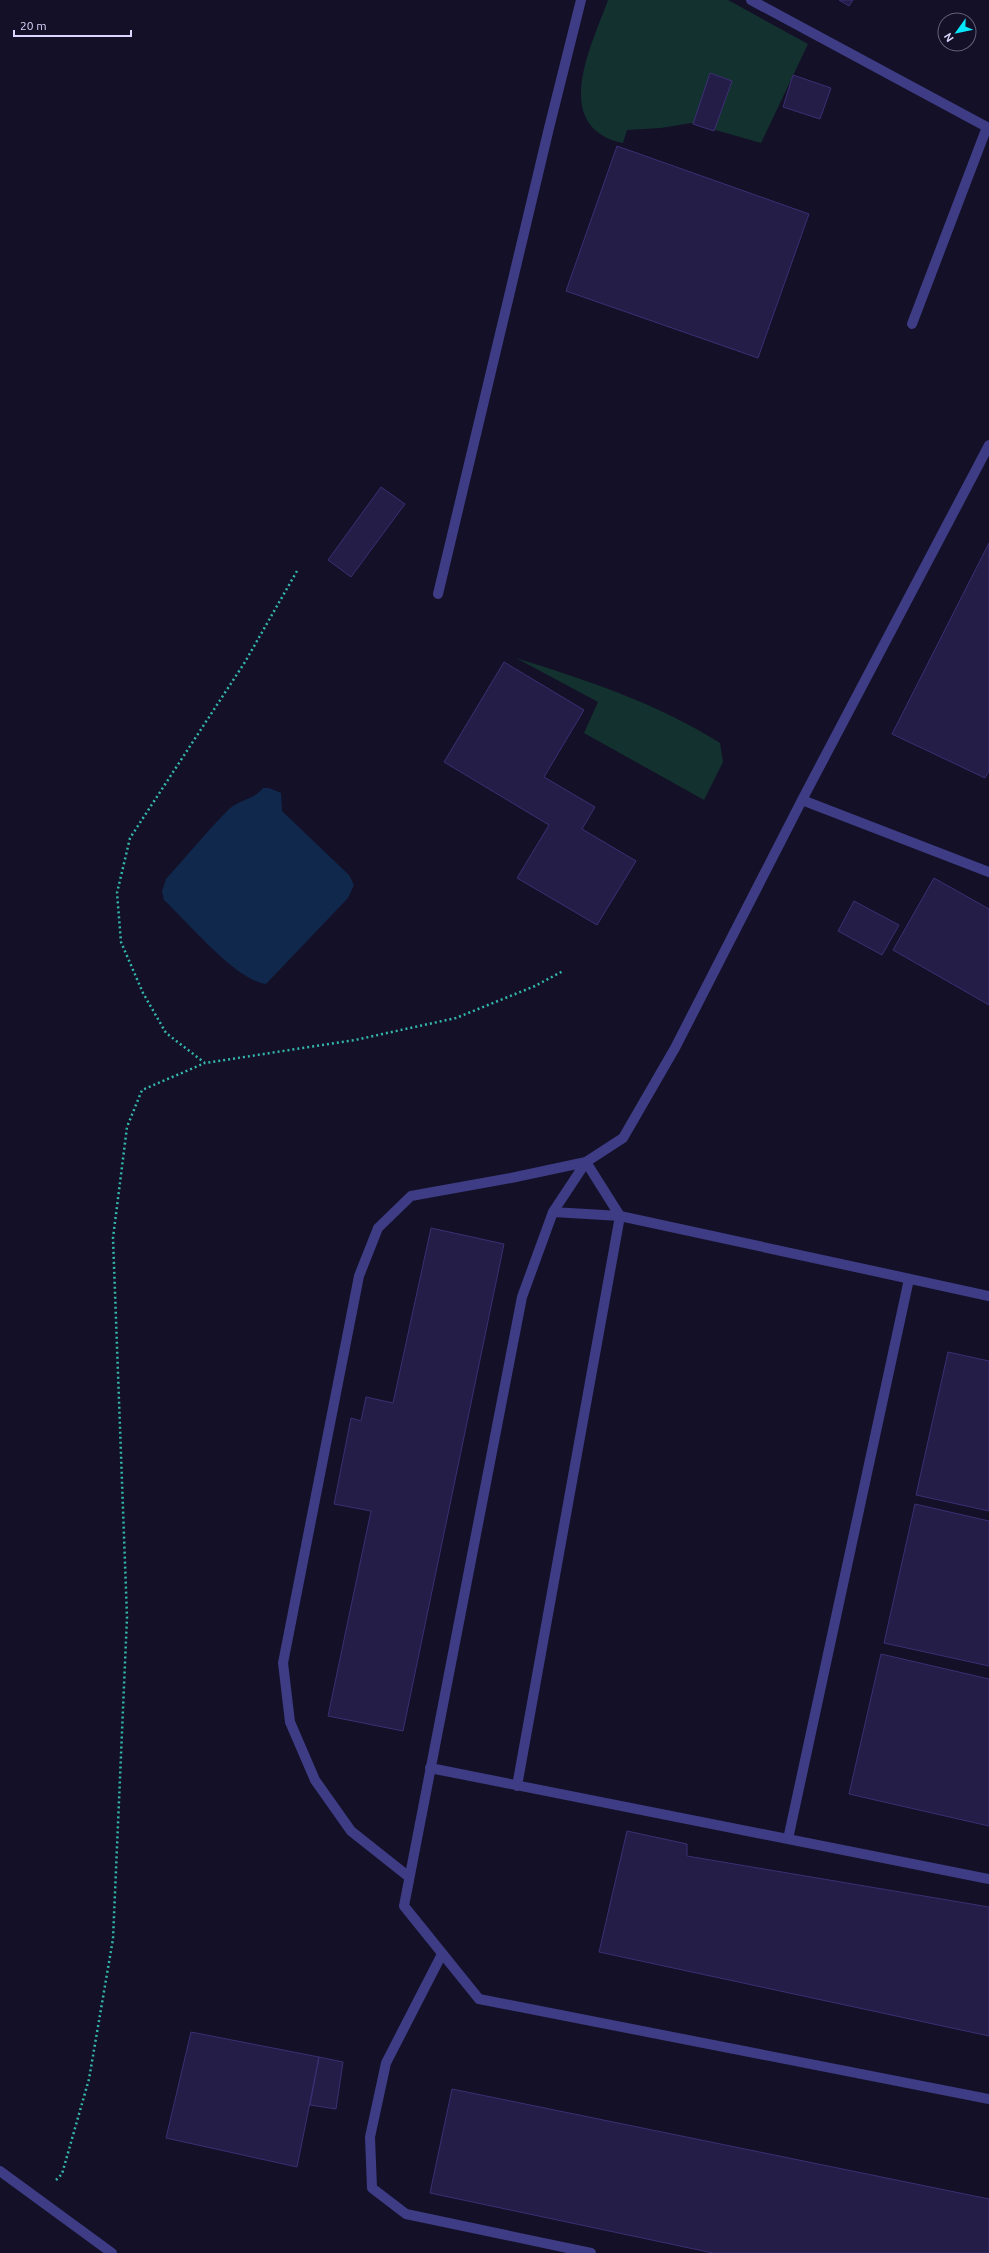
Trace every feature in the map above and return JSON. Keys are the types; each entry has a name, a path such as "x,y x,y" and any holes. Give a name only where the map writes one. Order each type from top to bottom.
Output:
{"lane":[{"path":"438,594 581,0"},
{"path":"751,0 987,127 912,324"},
{"path":"409,1877 351,1831 316,1780 290,1722 283,1663 359,1276 378,1228 411,1196 511,1178 586,1162 623,1138 646,1102 802,800 989,445"},
{"path":"802,800 989,872"},
{"path":"586,1162 553,1212 522,1297 404,1906 479,1999 989,2099"},
{"path":"517,1786 620,1216 586,1162"},
{"path":"553,1212 620,1216 989,1296"},
{"path":"788,1839 909,1279"},
{"path":"430,1768 989,1879"},
{"path":"442,1954 386,2063 370,2137 372,2188 406,2214 591,2253"},
{"path":"0,2171 112,2253"}],"path":[{"path":"205,1063 166,1033 143,993 121,942 117,893 130,838 245,662 297,571"},
{"path":"37,2199 62,2174 89,2079 113,1938 127,1617 113,1238 127,1127 142,1090 205,1063 355,1040 456,1018 535,986 563,971"}],"green space":[{"path":"608,0 728,0 808,44 761,143 691,123 661,128 627,130 623,143 600,134 587,120 582,103 582,82 586,61"},
{"path":"516,658 595,684 646,704 720,743 723,762 704,800 584,733 598,702"}],"water":[{"path":"263,788 269,788 281,793 282,811 349,875 354,885 348,898 266,984 254,980 240,972 212,949 164,900 162,891 166,879 229,809 237,803 256,795"}],"building":[{"path":"839,0 853,0 849,6"},
{"path":"710,73 732,81 714,131 693,124"},
{"path":"793,75 831,88 820,119 783,107"},
{"path":"617,146 809,214 758,358 566,291"},
{"path":"381,487 405,504 351,577 328,560"},
{"path":"989,543 989,771 985,778 892,734"},
{"path":"504,662 584,710 544,777 595,807 582,829 636,861 597,925 517,878 549,825 444,762"},
{"path":"934,878 989,909 989,1005 893,950"},
{"path":"854,901 899,925 882,955 838,931"},
{"path":"431,1228 504,1244 403,1731 328,1716 371,1511 334,1504 351,1418 361,1421 366,1397 393,1403"},
{"path":"948,1352 989,1361 989,1511 916,1495"},
{"path":"915,1504 989,1521 989,1666 884,1643"},
{"path":"881,1654 989,1679 989,1826 849,1794"},
{"path":"627,1831 687,1844 687,1856 989,1907 989,2036 599,1952"},
{"path":"191,2032 319,2057 297,2167 166,2138"},
{"path":"319,2057 343,2062 336,2109 310,2105"},
{"path":"452,2089 989,2199 989,2253 713,2253 430,2193"}]}
